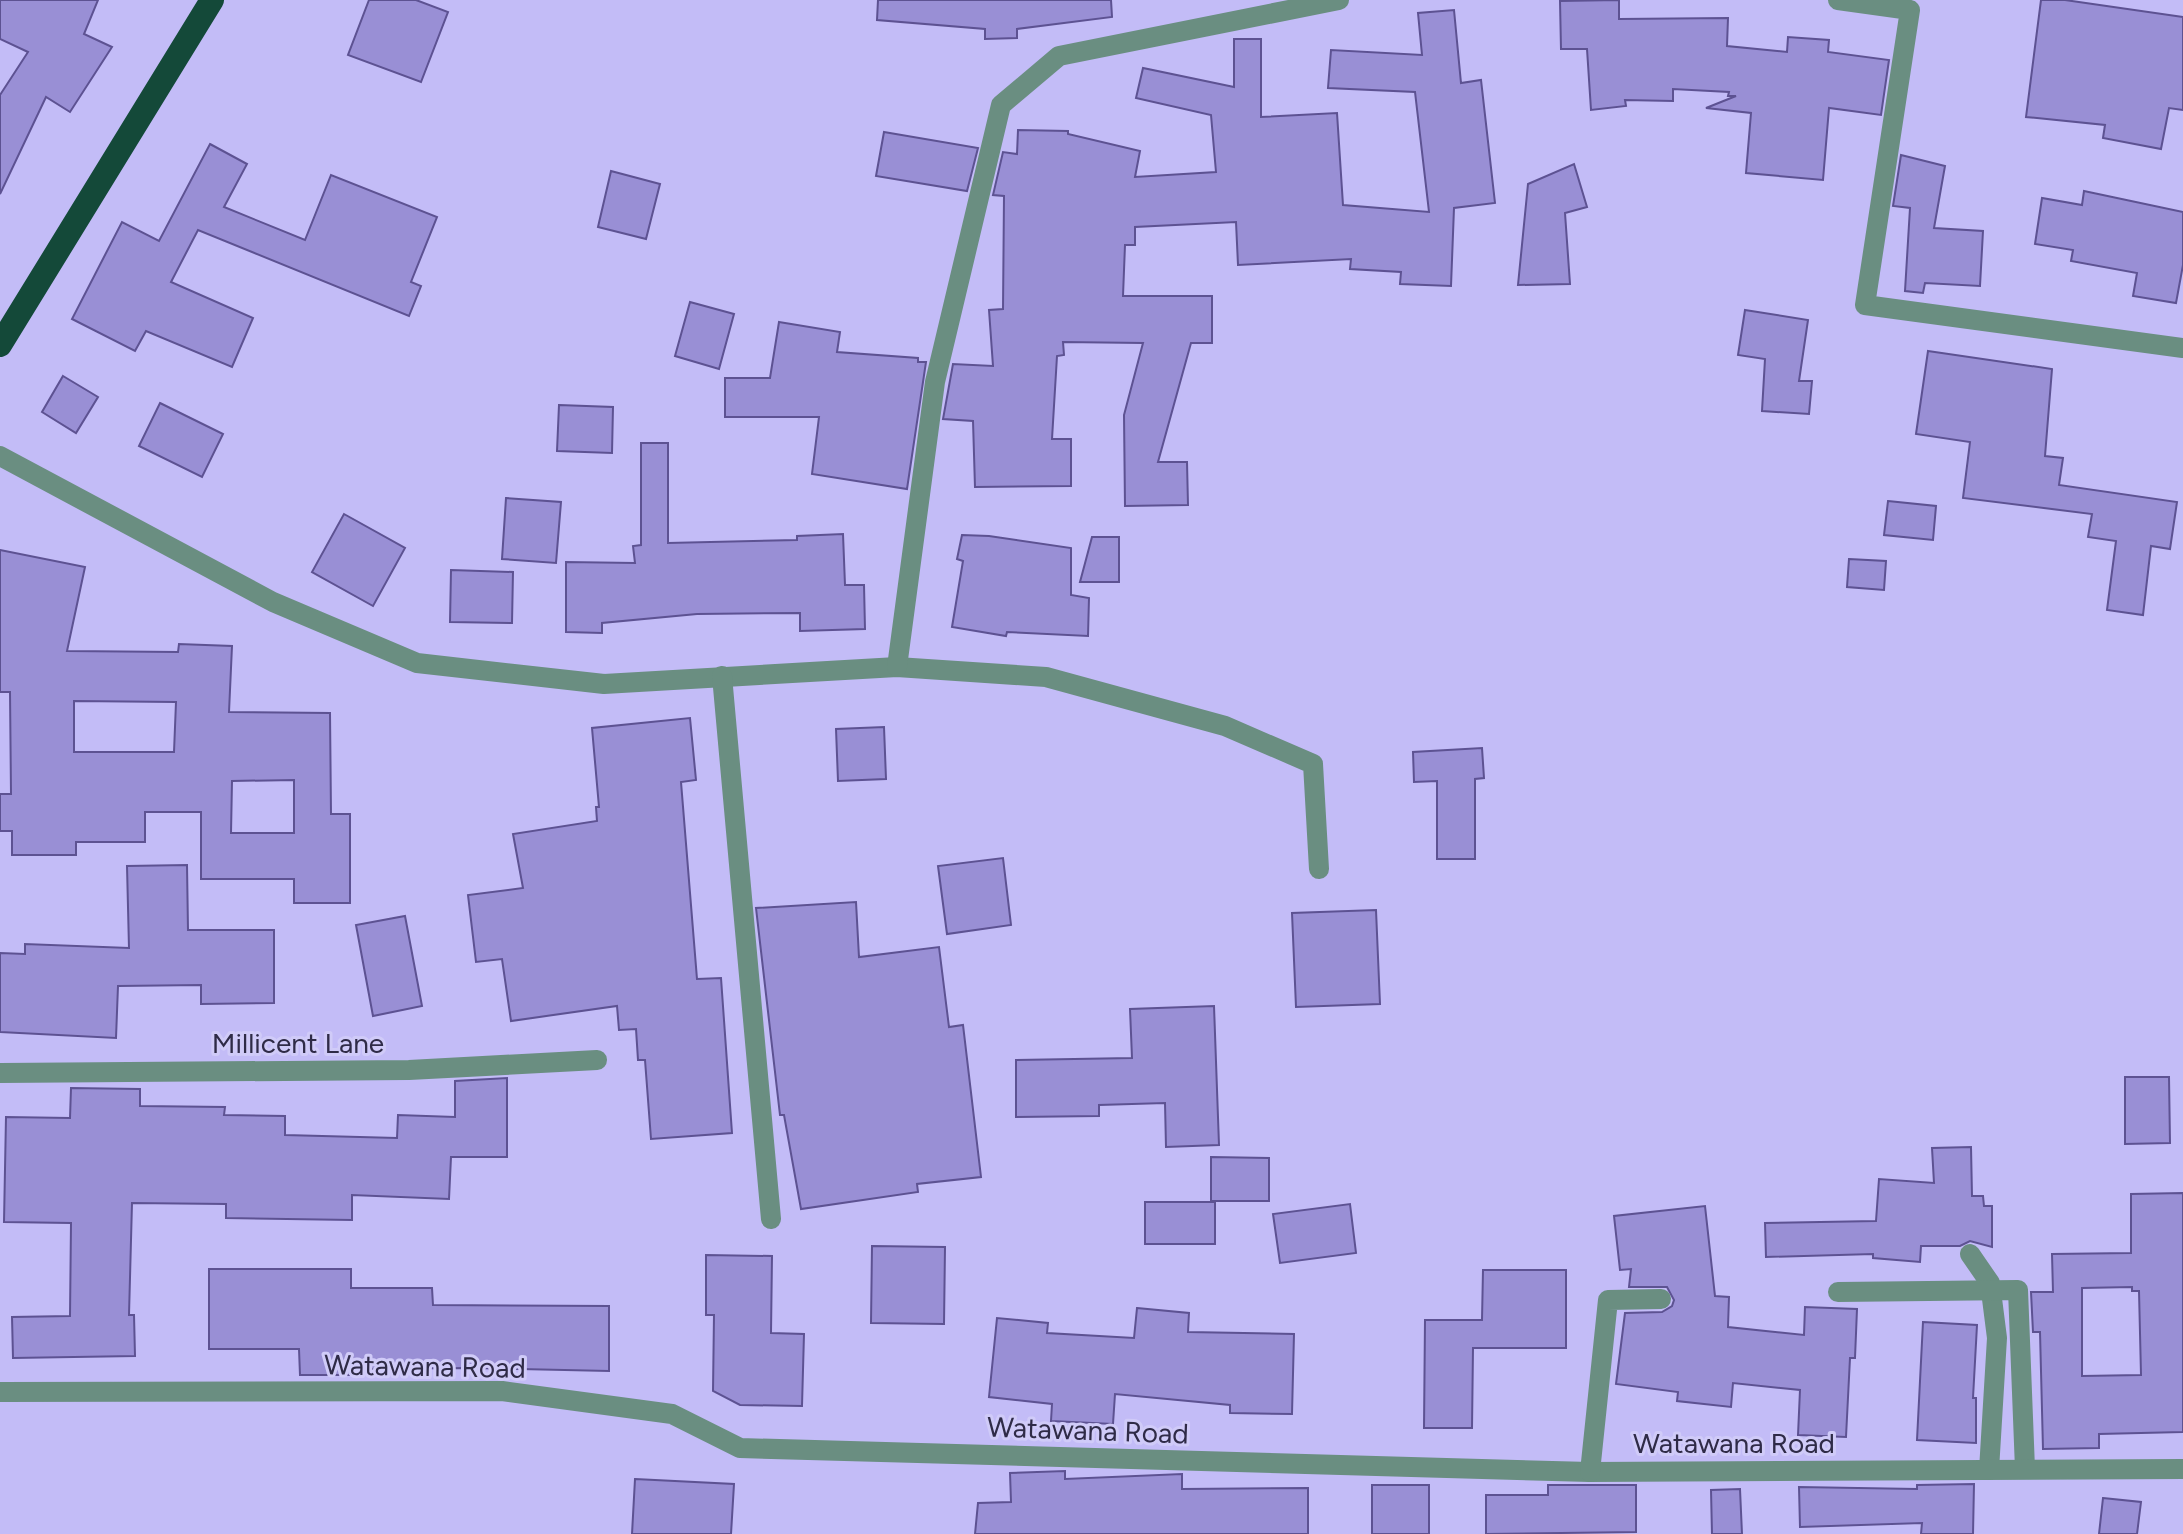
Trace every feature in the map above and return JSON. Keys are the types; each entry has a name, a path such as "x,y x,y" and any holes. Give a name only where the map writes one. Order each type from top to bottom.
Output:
{"highway":[{"path":"0,345 212,0"}],"street":[{"path":"897,667 935,382 1001,105 1059,56 1339,0"},
{"path":"1838,0 1911,5 1865,305 2183,348"},
{"path":"0,456 273,602 417,663 604,684 897,667 1046,677 1225,726 1313,764 1319,869"},
{"path":"722,676 771,1219"},
{"name":"Millicent Lane","path":"0,1073 409,1070 597,1060"},
{"path":"1970,1254 1990,1283 1997,1338 1989,1470"},
{"path":"1838,1292 2018,1290 2025,1469"},
{"path":"1590,1472 1608,1300 1661,1299"},
{"name":"Watawana Road","path":"0,1392 502,1391 672,1414 740,1448 1590,1472 2183,1469"}],"building":[{"path":"0,0 98,0 84,34 112,47 70,112 46,97 0,194 0,95 28,52 0,39"},
{"path":"369,0 416,0 448,12 421,82 348,55"},
{"path":"878,0 1111,0 1112,17 1017,29 1017,38 985,39 985,29 877,20"},
{"path":"1619,0 1619,19 1728,18 1727,46 1787,52 1788,37 1829,40 1828,52 1889,60 1881,115 1829,108 1823,180 1746,173 1751,113 1706,108 1736,96 1728,96 1729,92 1673,89 1673,101 1625,100 1626,106 1591,110 1587,49 1561,49 1560,1"},
{"path":"2041,0 2065,0 2183,17 2183,110 2169,108 2161,149 2103,138 2105,125 2026,117"},
{"path":"1454,10 1461,83 1481,80 1495,203 1454,208 1451,286 1400,284 1401,272 1350,269 1351,259 1238,265 1236,222 1135,227 1135,245 1125,245 1123,296 1212,296 1212,343 1191,343 1158,462 1187,462 1188,505 1125,506 1124,415 1143,343 1063,342 1064,355 1057,356 1052,439 1071,439 1071,486 975,487 973,421 943,419 953,364 993,366 989,310 1003,309 1004,196 993,195 1003,152 1017,154 1018,130 1068,131 1068,134 1140,151 1135,177 1216,172 1211,115 1136,98 1143,68 1234,87 1234,39 1261,39 1261,117 1337,113 1343,205 1429,212 1415,92 1328,88 1331,50 1422,55 1418,13"},
{"path":"884,132 978,148 967,191 876,176"},
{"path":"210,144 247,164 224,207 305,240 331,175 437,217 411,282 421,286 409,316 198,230 171,282 253,318 232,367 146,331 135,351 72,319 122,222 159,241"},
{"path":"1901,155 1945,166 1934,228 1983,231 1980,286 1925,283 1923,293 1905,291 1910,208 1893,206"},
{"path":"1574,164 1587,207 1565,213 1570,284 1518,285 1528,184"},
{"path":"611,171 660,184 646,239 598,227"},
{"path":"2084,191 2183,212 2183,265 2176,303 2133,296 2137,273 2071,261 2073,250 2035,244 2042,198 2082,205"},
{"path":"690,302 734,314 719,369 675,356"},
{"path":"1745,310 1808,320 1799,381 1812,381 1809,414 1762,411 1765,359 1738,355"},
{"path":"779,322 840,332 837,352 918,358 918,362 926,362 907,489 812,474 819,417 725,417 725,378 770,378"},
{"path":"1928,351 2052,369 2045,456 2063,458 2059,485 2177,502 2170,549 2151,546 2143,615 2107,610 2116,541 2088,537 2092,514 1963,498 1970,442 1916,434"},
{"path":"63,376 98,397 76,433 42,412"},
{"path":"160,403 223,434 202,477 139,446"},
{"path":"559,405 613,407 612,453 557,451"},
{"path":"641,443 668,443 668,543 797,540 797,536 843,534 845,585 864,585 865,629 800,631 800,613 697,614 602,623 602,633 566,632 566,562 635,563 633,546 641,545"},
{"path":"506,498 561,502 556,563 502,559"},
{"path":"1888,501 1936,506 1933,540 1884,535"},
{"path":"344,514 405,548 373,606 312,572"},
{"path":"962,535 1071,548 1071,595 1089,598 1088,636 1007,632 1006,636 952,627 963,561 957,559"},
{"path":"1092,537 1119,537 1119,582 1080,582"},
{"path":"0,550 85,567 67,651 178,652 179,644 232,646 229,712 330,713 331,814 350,814 350,903 294,903 294,879 201,879 201,812 145,812 145,842 76,842 76,855 12,855 12,831 0,831 0,794 11,794 10,692 0,692","holes":["74,701 176,702 174,752 74,752","294,780 294,833 231,833 232,781"]},
{"path":"1849,559 1886,561 1884,590 1847,587"},
{"path":"451,570 513,572 512,623 450,622"},
{"path":"690,718 696,780 681,782 697,979 721,978 732,1133 651,1139 645,1060 638,1060 636,1029 619,1030 617,1006 511,1021 502,959 476,962 468,895 523,888 513,834 597,821 596,807 599,807 592,728"},
{"path":"884,727 886,779 838,781 836,729"},
{"path":"1482,748 1484,778 1475,779 1475,859 1437,859 1437,781 1414,782 1413,752"},
{"path":"1003,858 1011,925 947,934 938,866"},
{"path":"187,865 188,930 274,930 274,1003 201,1004 201,985 118,986 116,1038 0,1032 0,953 25,954 25,944 129,948 127,866"},
{"path":"856,902 859,957 939,947 949,1027 963,1025 981,1177 917,1184 918,1192 801,1209 784,1115 780,1115 756,908"},
{"path":"1376,910 1380,1004 1296,1007 1292,913"},
{"path":"405,916 422,1006 373,1016 356,925"},
{"path":"1214,1006 1219,1145 1166,1147 1165,1103 1099,1105 1099,1116 1016,1117 1016,1060 1132,1058 1130,1009"},
{"path":"2125,1077 2169,1077 2170,1143 2125,1144"},
{"path":"507,1078 507,1157 451,1157 449,1199 352,1195 352,1220 226,1218 226,1204 132,1203 129,1315 134,1315 135,1356 13,1358 12,1317 70,1316 71,1223 4,1222 6,1117 70,1118 71,1088 140,1089 140,1106 225,1107 224,1115 285,1116 285,1135 397,1138 398,1115 455,1117 455,1081"},
{"path":"1971,1147 1972,1196 1983,1196 1984,1206 1992,1206 1992,1247 1970,1241 1960,1246 1921,1246 1920,1262 1873,1258 1873,1254 1766,1257 1765,1223 1876,1221 1879,1179 1934,1183 1932,1148"},
{"path":"1211,1157 1269,1158 1269,1201 1211,1201"},
{"path":"2183,1193 2183,1432 2099,1434 2099,1448 2043,1449 2040,1332 2033,1332 2031,1292 2053,1292 2052,1254 2131,1253 2131,1194","holes":["2132,1287 2132,1291 2139,1291 2141,1375 2082,1376 2082,1288"]},
{"path":"1145,1202 1215,1202 1215,1244 1145,1244"},
{"path":"1350,1204 1356,1253 1280,1263 1273,1214"},
{"path":"1705,1206 1715,1296 1729,1297 1728,1327 1804,1335 1805,1307 1857,1309 1855,1358 1850,1358 1846,1437 1798,1435 1800,1390 1733,1383 1731,1407 1677,1401 1678,1392 1616,1384 1625,1313 1662,1312 1672,1306 1674,1300 1667,1287 1629,1287 1631,1269 1620,1270 1614,1216"},
{"path":"872,1246 945,1247 944,1324 871,1323"},
{"path":"706,1255 772,1256 771,1333 804,1334 802,1406 740,1405 713,1391 714,1315 706,1315"},
{"path":"209,1269 351,1269 351,1288 432,1288 433,1305 609,1306 609,1371 358,1369 358,1375 300,1375 299,1349 209,1349"},
{"path":"1483,1270 1566,1270 1566,1348 1473,1348 1472,1428 1424,1428 1425,1320 1482,1320"},
{"path":"1137,1308 1189,1313 1188,1332 1294,1334 1292,1414 1230,1413 1230,1405 1115,1394 1113,1424 1051,1421 1052,1404 989,1397 997,1318 1048,1323 1047,1333 1134,1338"},
{"path":"1923,1322 1977,1325 1973,1398 1976,1398 1976,1443 1917,1440"},
{"path":"1065,1471 1065,1479 1182,1474 1182,1489 1308,1488 1308,1534 975,1534 978,1503 1011,1502 1010,1473"},
{"path":"635,1479 734,1484 731,1534 632,1534"},
{"path":"1974,1484 1973,1534 1921,1534 1922,1523 1800,1527 1799,1487 1917,1489 1917,1485"},
{"path":"1372,1485 1429,1485 1429,1534 1372,1534"},
{"path":"1548,1485 1636,1485 1636,1532 1486,1534 1486,1495 1548,1495"},
{"path":"1740,1489 1742,1534 1712,1534 1711,1490"},
{"path":"2103,1498 2141,1502 2137,1534 2099,1534"}]}
